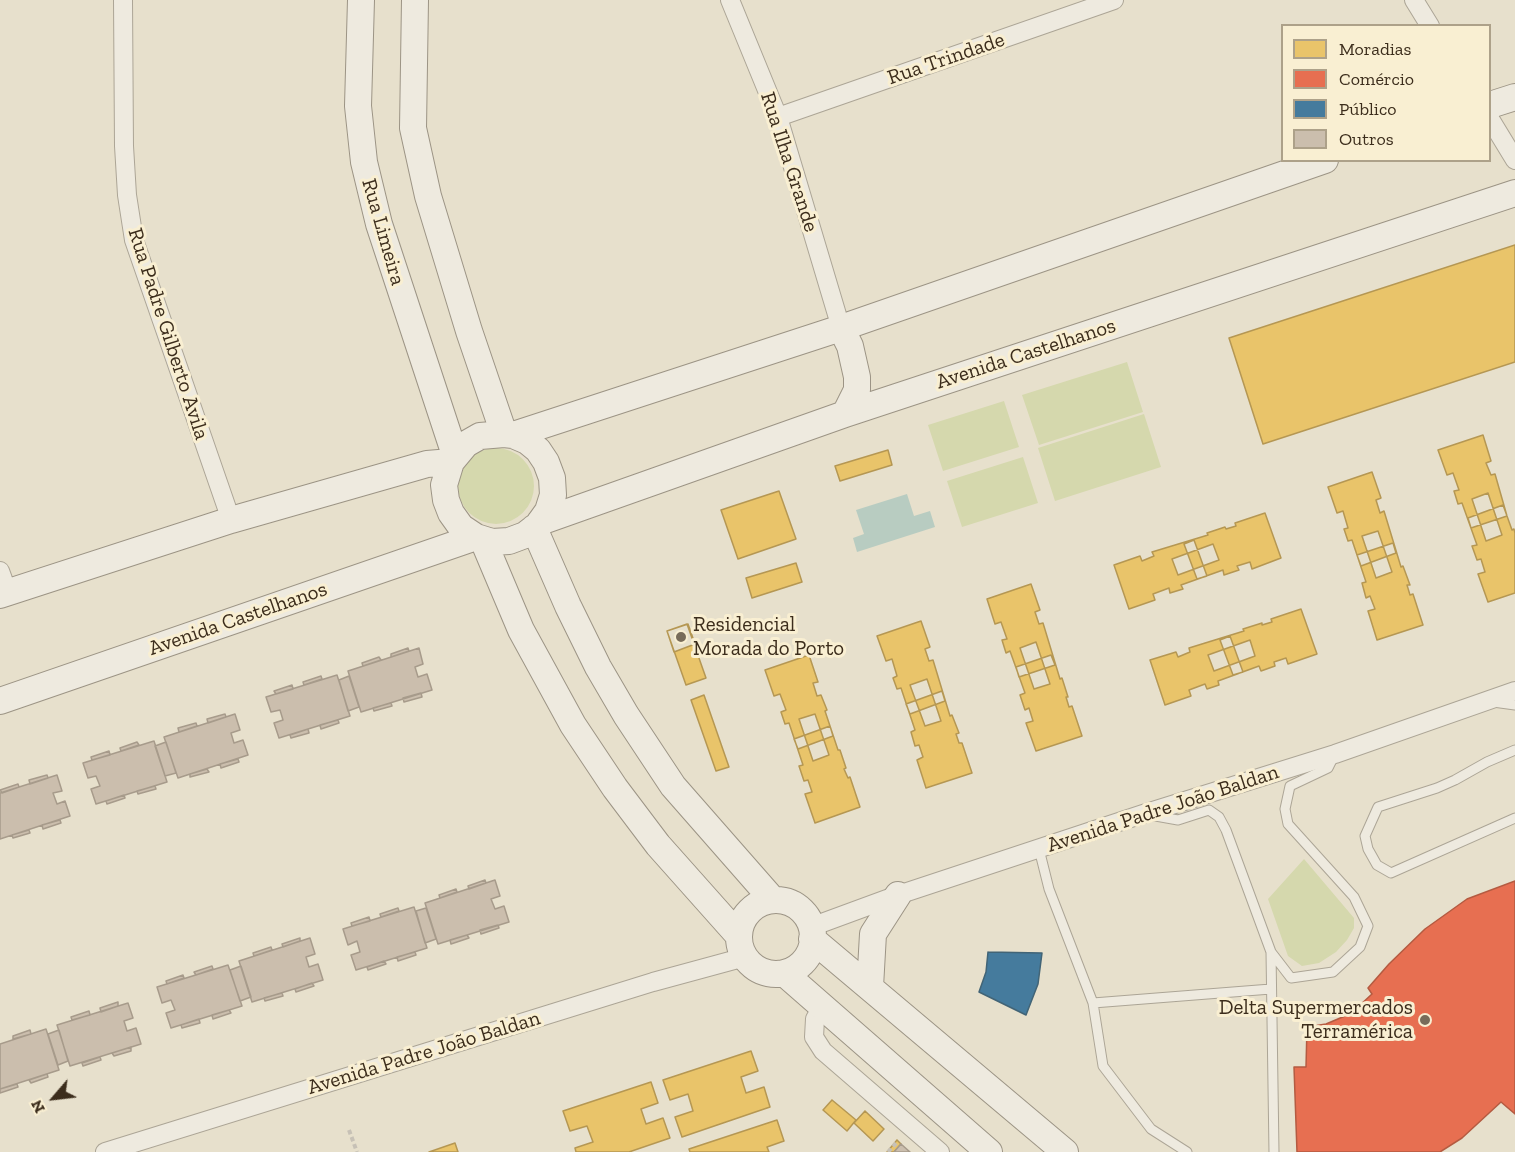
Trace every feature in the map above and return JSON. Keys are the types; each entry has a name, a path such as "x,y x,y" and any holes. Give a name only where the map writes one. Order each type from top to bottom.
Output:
{"main road":[{"name":"Rua Limeira","path":"361,0 358,106 364,162 379,224 453,459"},
{"path":"415,0 413,128 428,196 469,331 508,434 527,441 538,450 552,478 552,495 548,511 537,525 568,606 598,667 626,715 673,786 774,900"},
{"path":"1491,105 1515,97"},
{"path":"812,933 811,948 802,963 795,969 770,974 756,968 742,946 658,845 615,788 573,725 521,630 479,538 461,527 451,513 444,485 453,459 466,444 480,436 508,434 841,328 1319,162"},
{"name":"Avenida Castelhanos","path":"0,701 479,538 492,542 509,541 525,535 537,525 845,414 1515,193"},
{"path":"841,328 850,346 857,377 857,390 845,414"},
{"path":"3,586 427,464 453,459"},
{"path":"870,987 873,934 898,895"},
{"path":"742,946 744,918 756,905 774,900 783,901 801,910 812,933 870,987 1065,1152"},
{"path":"784,973 989,1152"}],"street":[{"name":"Rua Padre Gilberto Avila","path":"123,0 124,146 127,195 134,240 231,520"},
{"name":"Rua Ilha Grande","path":"730,0 778,117 841,328"},
{"name":"Rua Trindade","path":"778,117 1113,0"},
{"path":"1414,0 1429,24"},
{"path":"1491,121 1515,160"},
{"name":"Avenida Padre João Baldan","path":"812,933 898,895 1143,814 1335,754 1515,691"},
{"name":"Avenida Padre João Baldan","path":"105,1152 642,985 742,946"},
{"path":"822,1006 815,1019 814,1037 823,1051 940,1152"}],"lane":[{"path":"1487,701 1515,705"},
{"path":"1515,750 1437,788 1378,807 1365,836 1368,849 1377,865 1392,873 1515,818"},
{"path":"1270,952 1291,978 1333,972 1360,947 1368,926 1354,897 1288,824 1285,809 1290,786 1328,768 1335,754"},
{"path":"1143,814 1178,820 1209,810 1219,818 1226,830 1270,952 1274,1152"},
{"path":"1039,849 1049,889 1093,1003 1103,1066 1151,1129 1187,1152"},
{"path":"1093,1003 1271,989"}],"path":[{"path":"349,1130 357,1152"},
{"path":"888,1152 903,1136"}],"green space":[{"path":"1127,362 1143,412 1039,445 1022,395"},
{"path":"1004,401 1019,447 943,471 928,425"},
{"path":"1144,414 1161,467 1055,501 1038,448"},
{"path":"496,448 510,451 523,459 531,472 534,486 531,500 523,513 510,521 496,524 482,521 469,513 461,500 458,486 461,472 469,459 482,451"},
{"path":"1023,457 1038,503 962,527 947,481"},
{"path":"1304,859 1354,918 1354,928 1336,952 1319,963 1302,966 1288,956 1268,899"}],"shaded area":[{"path":"907,494 914,516 930,511 935,527 857,552 853,538 864,534 856,510"}],"building: Moradias":[{"path":"1515,245 1515,362 1263,444 1229,338"},
{"path":"1483,435 1491,461 1486,463 1491,475 1495,474 1507,516 1515,533 1515,593 1488,602 1478,574 1485,572 1481,559 1477,560 1472,546 1477,545 1462,503 1458,504 1454,491 1459,490 1453,473 1447,475 1438,450"},
{"path":"888,450 892,465 840,481 835,466"},
{"path":"1372,472 1381,498 1376,500 1380,513 1384,511 1401,567 1403,566 1410,585 1407,585 1410,595 1413,594 1423,625 1377,640 1368,611 1375,609 1370,596 1366,598 1362,583 1366,582 1352,540 1348,541 1344,529 1348,528 1343,511 1337,513 1328,487"},
{"path":"779,491 796,539 738,559 721,510"},
{"path":"1488,493 1502,535 1486,541 1472,499"},
{"path":"1503,505 1507,516 1471,528 1468,518"},
{"path":"1265,513 1281,558 1252,569 1250,562 1237,566 1239,570 1224,575 1223,570 1181,585 1183,589 1170,593 1169,588 1153,594 1155,600 1129,609 1114,565 1140,556 1142,561 1154,556 1152,552 1208,535 1207,533 1225,527 1226,529 1236,526 1235,523"},
{"path":"1378,531 1392,572 1376,578 1362,536"},
{"path":"1194,540 1207,576 1197,579 1184,544"},
{"path":"1393,543 1396,553 1361,566 1357,555"},
{"path":"1213,544 1219,560 1178,575 1172,559"},
{"path":"796,563 802,582 752,598 746,578"},
{"path":"1031,584 1040,610 1035,612 1039,624 1043,623 1060,679 1062,678 1068,697 1066,697 1069,707 1072,706 1082,736 1036,751 1026,723 1033,721 1029,708 1025,710 1020,695 1025,693 1010,651 1006,653 1002,640 1007,639 1001,622 995,624 987,599"},
{"path":"1301,609 1317,654 1288,664 1286,658 1274,662 1275,666 1261,671 1259,666 1218,681 1219,685 1207,689 1205,684 1189,690 1191,696 1165,705 1150,660 1176,652 1178,657 1190,652 1189,648 1262,623 1262,625 1272,622 1271,619"},
{"path":"921,621 930,647 925,649 929,661 933,660 950,716 952,715 959,733 956,734 959,743 962,743 972,773 926,788 917,760 923,757 919,745 915,746 911,732 915,730 901,688 897,689 893,678 897,676 892,659 886,661 877,636"},
{"path":"687,624 706,678 686,685 667,631"},
{"name":"Residencial Morada do Porto","path":"688,624 695,644 674,652 667,631"},
{"path":"1230,636 1243,672 1233,675 1220,640"},
{"path":"1250,640 1255,656 1214,671 1208,655"},
{"path":"1036,642 1050,684 1034,689 1020,648"},
{"path":"809,655 818,682 813,683 817,696 821,695 827,710 825,711 846,768 844,769 848,778 850,777 860,807 815,823 805,794 812,792 808,780 804,781 799,766 803,765 789,723 785,724 781,712 786,710 780,694 774,696 765,670"},
{"path":"1051,655 1055,665 1019,677 1016,667"},
{"path":"927,679 941,721 925,726 910,685"},
{"path":"942,691 945,701 910,714 906,704"},
{"path":"704,695 729,767 716,771 691,700"},
{"path":"815,714 829,755 813,761 799,719"},
{"path":"830,726 833,736 798,749 794,739"},
{"path":"751,1051 758,1071 741,1077 746,1093 764,1087 770,1107 682,1137 675,1117 693,1111 688,1094 670,1100 663,1080"},
{"path":"651,1082 658,1103 641,1109 646,1124 663,1118 670,1138 629,1152 576,1152 575,1148 593,1142 587,1126 570,1131 563,1111"},
{"path":"832,1100 856,1120 847,1131 823,1110"},
{"path":"865,1111 884,1129 873,1141 854,1123"},
{"path":"777,1120 784,1141 767,1147 769,1152 690,1152 689,1149"},
{"path":"897,1140 901,1144 894,1152 887,1152"},
{"path":"455,1143 458,1152 429,1152"}],"building: Comércio":[{"name":"Delta Supermercados Terramérica","path":"1515,881 1515,1114 1501,1102 1462,1138 1440,1152 1297,1152 1294,1067 1306,1067 1307,1027 1326,1024 1345,1016 1359,1006 1372,994 1368,988 1389,964 1425,929 1467,899"}],"building: Público":[{"path":"988,952 1042,953 1038,984 1026,1015 979,992 986,972"}],"building: Outros":[{"path":"408,648 409,651 391,657 391,654"},
{"path":"419,648 423,664 415,667 418,677 427,674 432,690 361,712 348,671"},
{"path":"379,657 381,660 363,666 362,663"},
{"path":"337,675 350,716 279,738 274,723 283,720 280,710 271,712 266,697"},
{"path":"321,676 322,679 304,685 303,682"},
{"path":"349,676 359,707 348,711 339,680"},
{"path":"292,685 293,689 276,694 274,691"},
{"path":"421,693 422,697 404,702 403,698"},
{"path":"391,703 392,706 374,711 373,708"},
{"path":"225,714 226,717 208,723 207,719"},
{"path":"235,714 240,730 231,733 234,743 243,740 248,755 178,778 164,737"},
{"path":"338,720 339,723 321,729 320,725"},
{"path":"196,723 197,726 179,732 178,728"},
{"path":"308,729 309,733 291,738 290,735"},
{"path":"154,741 167,782 96,804 91,789 100,786 96,776 88,778 83,763"},
{"path":"137,742 139,745 121,751 120,748"},
{"path":"166,742 176,773 165,776 155,746"},
{"path":"109,751 110,755 92,760 91,757"},
{"path":"238,759 239,762 221,768 220,764"},
{"path":"207,769 209,772 190,777 190,774"},
{"path":"47,775 48,778 30,784 29,780"},
{"path":"57,775 62,791 53,793 57,804 65,801 70,816 0,839 0,793"},
{"path":"18,784 19,787 2,793 0,790"},
{"path":"155,786 156,789 138,794 137,791"},
{"path":"124,795 125,798 107,804 106,801"},
{"path":"60,820 61,823 43,829 42,825"},
{"path":"29,830 30,833 13,838 12,835"},
{"path":"485,880 486,883 469,889 468,886"},
{"path":"495,880 500,896 491,899 495,909 504,906 509,922 438,944 425,903"},
{"path":"456,889 457,892 440,898 439,895"},
{"path":"414,907 427,948 356,970 351,955 360,952 357,941 348,945 343,929"},
{"path":"398,908 399,911 381,917 380,914"},
{"path":"426,908 436,939 425,943 416,911"},
{"path":"369,917 370,921 352,926 351,923"},
{"path":"498,925 499,928 481,934 480,930"},
{"path":"467,935 469,938 451,944 450,940"},
{"path":"300,938 300,941 283,947 282,944"},
{"path":"310,938 315,954 306,957 309,967 318,964 323,980 252,1002 239,961"},
{"path":"271,947 272,950 254,956 253,953"},
{"path":"415,952 416,955 398,961 397,957"},
{"path":"384,961 386,964 368,970 367,967"},
{"path":"228,965 242,1006 171,1028 166,1013 175,1010 171,1000 162,1003 157,987"},
{"path":"212,966 213,969 196,975 194,972"},
{"path":"241,966 251,997 240,1001 230,970"},
{"path":"183,975 184,978 167,984 166,981"},
{"path":"312,983 314,986 296,992 295,989"},
{"path":"282,993 283,996 265,1001 264,998"},
{"path":"118,1002 118,1006 101,1012 100,1008"},
{"path":"128,1003 133,1018 124,1021 127,1031 136,1028 141,1044 70,1066 57,1025"},
{"path":"229,1010 231,1013 213,1019 212,1015"},
{"path":"89,1011 90,1015 72,1020 71,1017"},
{"path":"199,1019 200,1023 182,1028 181,1025"},
{"path":"46,1029 59,1070 0,1089 0,1044"},
{"path":"30,1030 31,1034 13,1039 13,1036"},
{"path":"59,1030 68,1061 58,1065 48,1034"},
{"path":"131,1047 131,1051 114,1056 112,1053"},
{"path":"100,1057 101,1060 83,1066 82,1063"},
{"path":"47,1074 48,1077 31,1083 29,1080"},
{"path":"17,1084 18,1087 0,1093 0,1089"},
{"path":"901,1144 910,1152 894,1152"}],"place":[{"name":"Residencial Morada do Porto","path":"681,637"},
{"name":"Delta Supermercados Terramérica","path":"1425,1020"}]}
